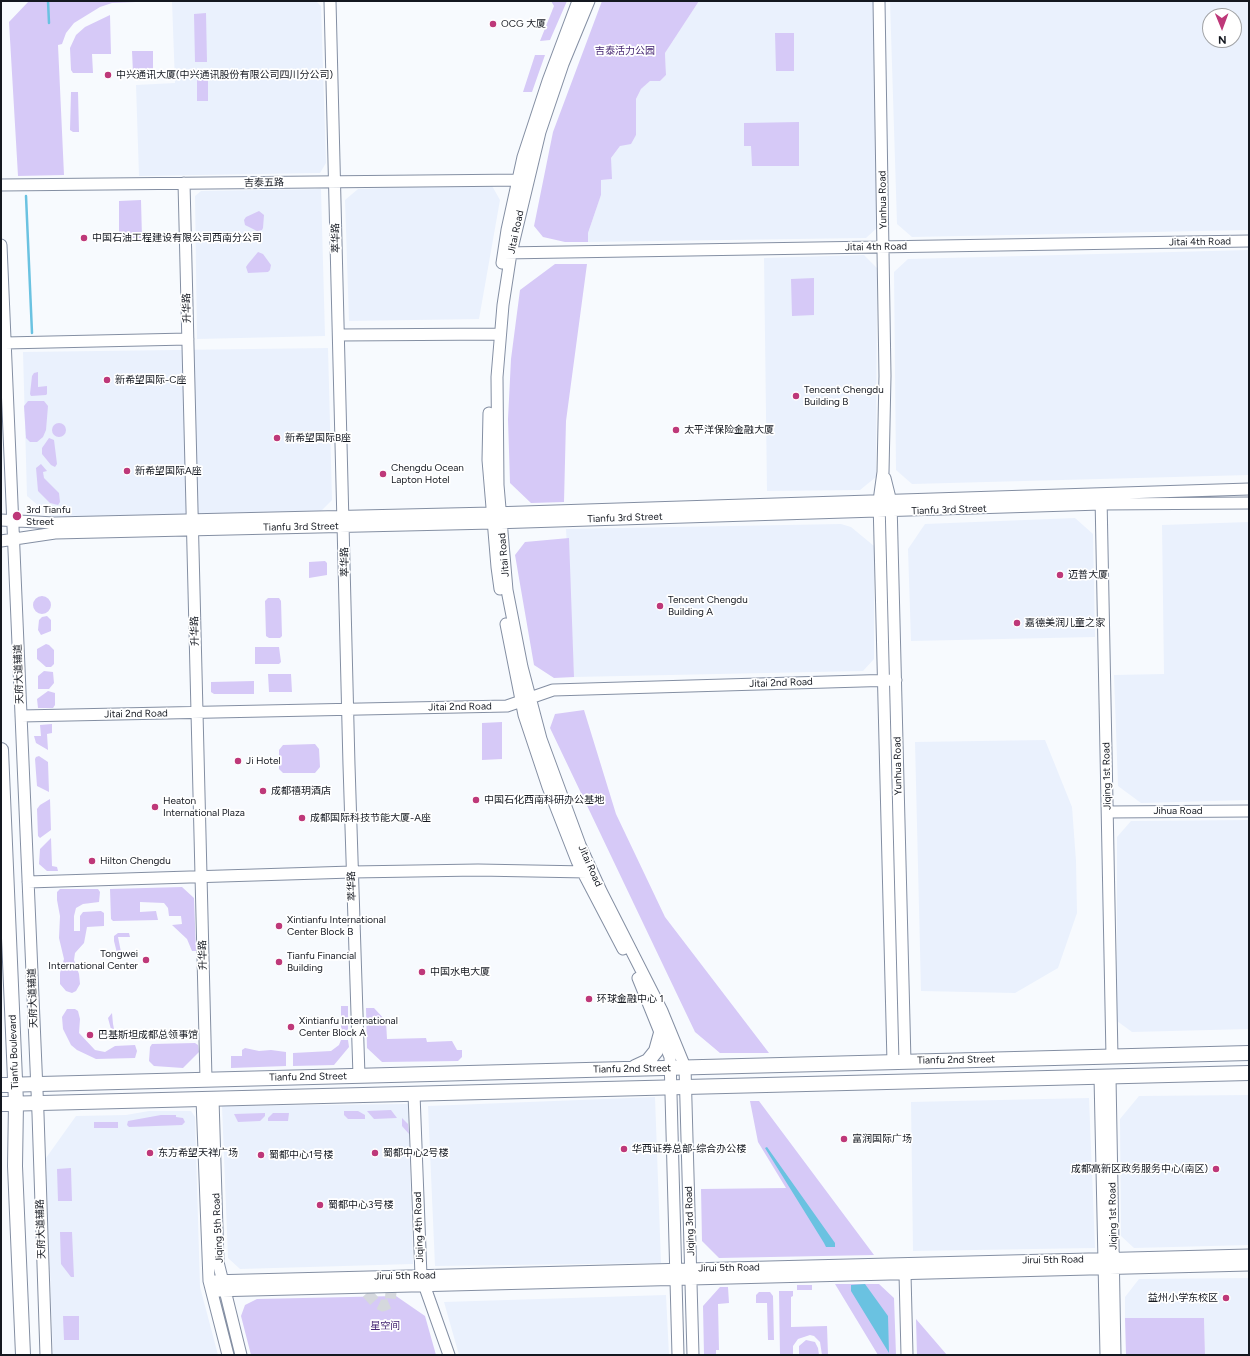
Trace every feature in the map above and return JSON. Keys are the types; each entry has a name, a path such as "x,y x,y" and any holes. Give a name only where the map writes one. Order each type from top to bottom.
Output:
{"main road":[{"name":"Tianfu Boulevard","path":"1,750 16,1084 15,1166 23,1355"},
{"path":"619,1069 635,1067 648,1061 656,1051 661,1033"},
{"name":"Tianfu 2nd Street","path":"1,1085 1249,1053"},
{"name":"Tianfu 2nd Street","path":"1,1104 1249,1073"}],"street":[{"name":"萃华路","path":"330,1 352,872 359,1076"},
{"name":"Jitai Road","path":"578,1 533,123 507,253 490,381 488,460 497,518 498,575 510,653 526,699 548,787 637,975 661,1033 670,1057 670,1088"},
{"name":"Jitai Road","path":"522,180 563,64 589,1"},
{"name":"Yunhua Road","path":"879,1 885,376 883,472 879,506 884,680 899,1062"},
{"name":"吉泰五路","path":"1,185 522,180"},
{"name":"升华路","path":"184,183 206,1080"},
{"name":"Jitai 4th Road","path":"507,253 1249,241"},
{"name":"天府大道辅道","path":"1,245 37,1103"},
{"path":"339,335 497,334"},
{"path":"5,343 188,339"},
{"name":"Yunhua Road","path":"883,472 891,507 896,680 899,1062"},
{"name":"Tianfu 3rd Street","path":"1,540 55,533 193,525 497,518 1101,500 1249,489"},
{"name":"Tianfu 3rd Street","path":"1101,500 1249,503"},
{"name":"Jiqing 1st Road","path":"1101,500 1112,1056"},
{"name":"Tianfu 3rd Street","path":"1,520 54,523 193,525"},
{"name":"Jitai 2nd Road","path":"21,716 507,706 553,690 896,680"},
{"name":"Jihua Road","path":"1108,812 1249,811"},
{"path":"28,882 352,872 478,870 587,872"},
{"name":"Jitai Road","path":"587,872 662,1011 685,1067 686,1087"},
{"name":"Jiqing 1st Road","path":"1105,1077 1109,1264 1115,1355"},
{"name":"Jiqing 3rd Road","path":"686,1087 693,1355"},
{"name":"Jiqing 3rd Road","path":"670,1088 678,1355"},
{"name":"Jiqing 4th Road","path":"414,1094 423,1281 449,1355"},
{"name":"Jiqing 5th Road","path":"207,1099 218,1262 241,1355"},
{"name":"Jiqing 5th Road","path":"207,1099 211,1286 228,1355"},
{"name":"天府大道辅路","path":"37,1103 46,1355"},
{"name":"Jirui 5th Road","path":"691,1274 905,1274 1249,1256"},
{"name":"Jiqing 1st Road","path":"1106,1355 1109,1264"},
{"name":"Jirui 5th Road","path":"211,1286 1109,1264 1249,1265"},
{"path":"905,1274 907,1355"},
{"name":"Jirui 5th Road","path":"224,1286 366,1290 423,1281"}],"shaded area":[{"path":"172,1 316,1 321,6 326,163 320,173 139,176 136,85 175,83"},
{"path":"699,1 873,1 878,227 866,238 588,242 588,233 601,195 601,180 611,179 611,158 620,146 636,135 636,99 641,89 650,81 660,81 666,75 665,53"},
{"path":"890,1 1249,1 1249,230 912,237 897,224"},
{"path":"491,184 500,200 479,319 349,321 345,200 358,189"},
{"path":"321,189 325,336 197,339 195,196 201,191"},
{"path":"1249,250 1249,475 912,484 896,470 894,272 908,259"},
{"path":"864,255 877,268 876,477 860,490 767,491 764,258"},
{"path":"328,348 332,500 321,511 52,517 27,496 23,352"},
{"path":"1075,518 1093,534 1095,637 911,641 908,549 925,524"},
{"path":"1249,522 1249,800 1141,803 1118,786 1114,675 1164,674 1162,525"},
{"path":"841,524 851,527 874,546 874,659 863,671 574,677 566,529"},
{"path":"1045,740 1072,807 1076,861 1077,913 1058,968 1015,993 921,991 915,742"},
{"path":"1249,820 1249,1029 1132,1032 1117,1021 1117,837 1131,821"},
{"path":"1249,1095 1249,1245 1134,1248 1121,1236 1120,1119 1139,1096"},
{"path":"655,1097 661,1263 435,1266 428,1106"},
{"path":"1089,1098 1095,1248 913,1251 911,1102"},
{"path":"408,1104 413,1264 240,1269 228,1258 222,1106"},
{"name":"东方希望天祥广场","path":"149,1111 191,1111 195,1117 200,1287 218,1355 53,1355 46,1158 76,1116 126,1115"},
{"path":"1249,1278 1249,1355 1205,1355 1204,1318 1125,1318 1125,1297 1139,1279"},
{"path":"666,1295 669,1355 459,1355 444,1302"}],"green space":[{"path":"29,1 160,1 112,3 100,7 74,23 66,33 62,44 58,45 64,175 18,176 9,22"},
{"path":"551,1 567,1 550,40 540,41 554,6"},
{"name":"吉泰活力公园","path":"602,1 699,1 665,53 666,75 660,81 650,81 641,89 636,99 636,135 631,144 620,146 611,158 612,179 601,180 601,195 588,233 588,242 565,242 543,237 534,226 553,132"},
{"path":"206,13 207,62 195,62 194,14"},
{"path":"110,15 111,54 92,54 93,73 73,73 71,70 70,48 76,35 85,27"},
{"path":"775,33 794,33 794,71 776,71"},
{"path":"132,51 153,51 153,72 133,73"},
{"path":"535,55 545,55 532,92 523,92"},
{"path":"197,78 208,78 208,101 197,101"},
{"path":"71,92 78,92 79,132 73,132 70,130"},
{"path":"799,122 799,166 752,166 751,146 744,146 744,123"},
{"path":"141,200 142,238 119,238 119,201"},
{"path":"259,211 264,215 263,228 262,230 257,231 245,225 244,220 246,217"},
{"path":"258,252 263,254 271,265 270,270 268,272 248,273 246,267"},
{"path":"555,264 587,264 566,421 564,502 531,503 510,483 508,419 511,359 520,290"},
{"path":"814,278 814,315 792,316 791,279"},
{"path":"38,372 38,387 47,386 47,394 31,396 32,376 34,373"},
{"path":"28,401 44,401 48,406 46,430 43,437 37,442 30,442 26,438 24,406"},
{"path":"59,423 64,425 66,430 64,435 59,437 54,435 52,430 54,425"},
{"path":"49,438 54,440 57,464 55,467 51,465 42,454 42,448"},
{"path":"41,464 47,471 43,472 44,478 59,493 60,502 58,505 50,503 38,491 36,468"},
{"path":"569,538 574,677 554,678 534,665 515,555 525,542"},
{"path":"325,561 327,563 327,575 309,578 309,562"},
{"path":"42,596 48,599 51,605 48,611 42,614 36,611 33,605 36,599"},
{"path":"268,598 279,598 281,601 282,636 280,638 269,638 266,636 265,601"},
{"path":"47,616 51,620 51,631 41,635 38,630 39,620 42,617"},
{"path":"46,644 54,650 54,664 51,667 46,667 37,659 37,649"},
{"path":"255,647 279,647 281,662 279,664 255,664"},
{"path":"44,671 53,672 54,683 49,689 38,689 38,676"},
{"path":"268,674 291,674 292,692 269,692"},
{"path":"254,681 254,694 214,694 211,692 211,682"},
{"path":"48,691 55,693 55,705 53,708 38,708 37,699"},
{"path":"584,710 616,814 665,917 769,1053 720,1053 695,1032 550,728 555,714"},
{"path":"502,722 502,759 482,760 482,723"},
{"path":"52,724 52,733 47,734 48,750 36,743 34,736 41,736 40,725"},
{"path":"315,744 319,749 320,767 315,773 283,773 279,769 279,750 283,745"},
{"path":"39,756 48,762 49,792 37,786 35,759"},
{"path":"50,799 51,830 40,838 38,836 37,809 40,805"},
{"path":"51,838 52,866 57,867 58,871 47,871 39,864 40,849"},
{"path":"182,887 194,898 196,951 192,951 187,939 172,925 182,924 181,916 169,916 168,908 164,903 140,902 140,912 156,911 158,920 113,921 111,919 110,889"},
{"path":"60,889 98,889 100,892 99,902 83,904 76,908 74,916 74,931 80,931 80,916 83,912 101,911 104,913 104,926 87,927 84,943 75,953 74,960 79,974 80,984 76,991 72,993 66,991 60,984 60,973 64,959 59,938 60,916 57,892"},
{"path":"118,933 129,933 130,937 118,937 122,957 118,957 114,941 114,936"},
{"path":"341,1006 348,1006 348,1035 341,1035"},
{"path":"366,1008 374,1008 386,1021 387,1039 426,1038 427,1042 452,1041 457,1050 462,1050 462,1057 458,1061 382,1062 367,1048"},
{"path":"67,1009 75,1009 78,1011 80,1019 79,1033 95,1050 105,1052 115,1046 135,1045 137,1051 135,1058 96,1059 77,1050 71,1045 63,1029 62,1017"},
{"path":"112,1013 115,1034 112,1033 108,1018"},
{"path":"341,1040 348,1040 349,1047 334,1065 293,1066 293,1053 331,1051 339,1045"},
{"path":"195,1043 198,1045 199,1052 183,1068 154,1066 149,1061 150,1047 152,1044"},
{"path":"245,1048 259,1051 271,1050 286,1052 286,1066 231,1068 231,1056 242,1056 242,1050"},
{"path":"750,1101 759,1101 874,1255 719,1258 702,1241 701,1189 786,1188 758,1142"},
{"path":"391,1110 397,1118 374,1119 367,1111"},
{"path":"344,1111 358,1111 365,1115 365,1119 348,1119 344,1115"},
{"path":"265,1113 265,1116 260,1121 238,1122 234,1114"},
{"path":"273,1113 289,1113 288,1121 268,1121 268,1118"},
{"path":"161,1115 176,1115 176,1117 183,1118 185,1122 182,1125 129,1127 127,1125 128,1121"},
{"path":"402,1118 408,1124 409,1134 402,1126"},
{"path":"94,1122 118,1122 118,1128 94,1128"},
{"path":"71,1168 72,1201 58,1201 57,1169"},
{"path":"60,1232 72,1232 74,1277 71,1277 61,1264"},
{"path":"835,1284 879,1284 894,1298 896,1355 878,1355"},
{"path":"797,1285 812,1285 812,1290 797,1290"},
{"path":"720,1287 728,1287 729,1303 718,1304 719,1350 716,1350 716,1355 704,1355 703,1306"},
{"path":"779,1291 793,1291 793,1296 791,1297 791,1327 827,1326 828,1355 822,1355 820,1342 814,1336 810,1335 798,1339 793,1346 793,1355 780,1355"},
{"path":"759,1292 770,1292 773,1296 774,1340 768,1340 767,1303 756,1303 756,1295"},
{"name":"星空间","path":"396,1296 425,1316 436,1355 251,1355 241,1316 245,1305 257,1299"},
{"path":"63,1316 79,1316 79,1340 64,1340"},
{"path":"1125,1318 1204,1318 1205,1355 1126,1355"},
{"path":"916,1319 947,1355 917,1355"},
{"path":"806,1340 815,1342 819,1355 799,1355 799,1346"}],"water":[{"path":"767,1147 835,1243 835,1247 826,1247 765,1148"},
{"path":"865,1284 888,1316 889,1353 851,1291 851,1285"}],"waterway":[{"path":"48,1 49,23"},
{"path":"26,196 32,333"}],"tunnel":[{"path":"367,1293 375,1302 383,1306 390,1303 392,1281"},
{"path":"221,1285 218,1285 235,1355"}],"place":[{"name":"OCG 大厦","path":"493,24"},
{"name":"中兴通讯大厦(中兴通讯股份有限公司四川分公司)","path":"108,75"},
{"name":"中国石油工程建设有限公司西南分公司","path":"84,238"},
{"name":"新希望国际-C座","path":"107,380"},
{"name":"Tencent Chengdu Building B","path":"796,396"},
{"name":"太平洋保险金融大厦","path":"676,430"},
{"name":"新希望国际B座","path":"277,438"},
{"name":"新希望国际A座","path":"127,471"},
{"name":"Chengdu Ocean Lapton Hotel","path":"383,474"},
{"name":"3rd Tianfu Street","path":"17,516"},
{"name":"迈普大厦","path":"1060,575"},
{"name":"Tencent Chengdu Building A","path":"660,606"},
{"name":"嘉德美润儿童之家","path":"1017,623"},
{"name":"Ji Hotel","path":"238,761"},
{"name":"成都禧玥酒店","path":"263,791"},
{"name":"中国石化西南科研办公基地","path":"476,800"},
{"name":"Heaton International Plaza","path":"155,807"},
{"name":"成都国际科技节能大厦-A座","path":"302,818"},
{"name":"Hilton Chengdu","path":"92,861"},
{"name":"Xintianfu International Center Block B","path":"279,926"},
{"name":"Tongwei International Center","path":"146,960"},
{"name":"Tianfu Financial Building","path":"279,962"},
{"name":"中国水电大厦","path":"422,972"},
{"name":"环球金融中心 1","path":"589,999"},
{"name":"Xintianfu International Center Block A","path":"291,1027"},
{"name":"巴基斯坦成都总领事馆","path":"90,1035"},
{"name":"富润国际广场","path":"844,1139"},
{"name":"华西证券总部-综合办公楼","path":"624,1149"},
{"name":"东方希望天祥广场","path":"150,1153"},
{"name":"蜀都中心2号楼","path":"375,1153"},
{"name":"蜀都中心1号楼","path":"261,1155"},
{"name":"成都高新区政务服务中心(南区)","path":"1216,1169"},
{"name":"蜀都中心3号楼","path":"320,1205"},
{"name":"益州小学东校区","path":"1226,1298"}]}
